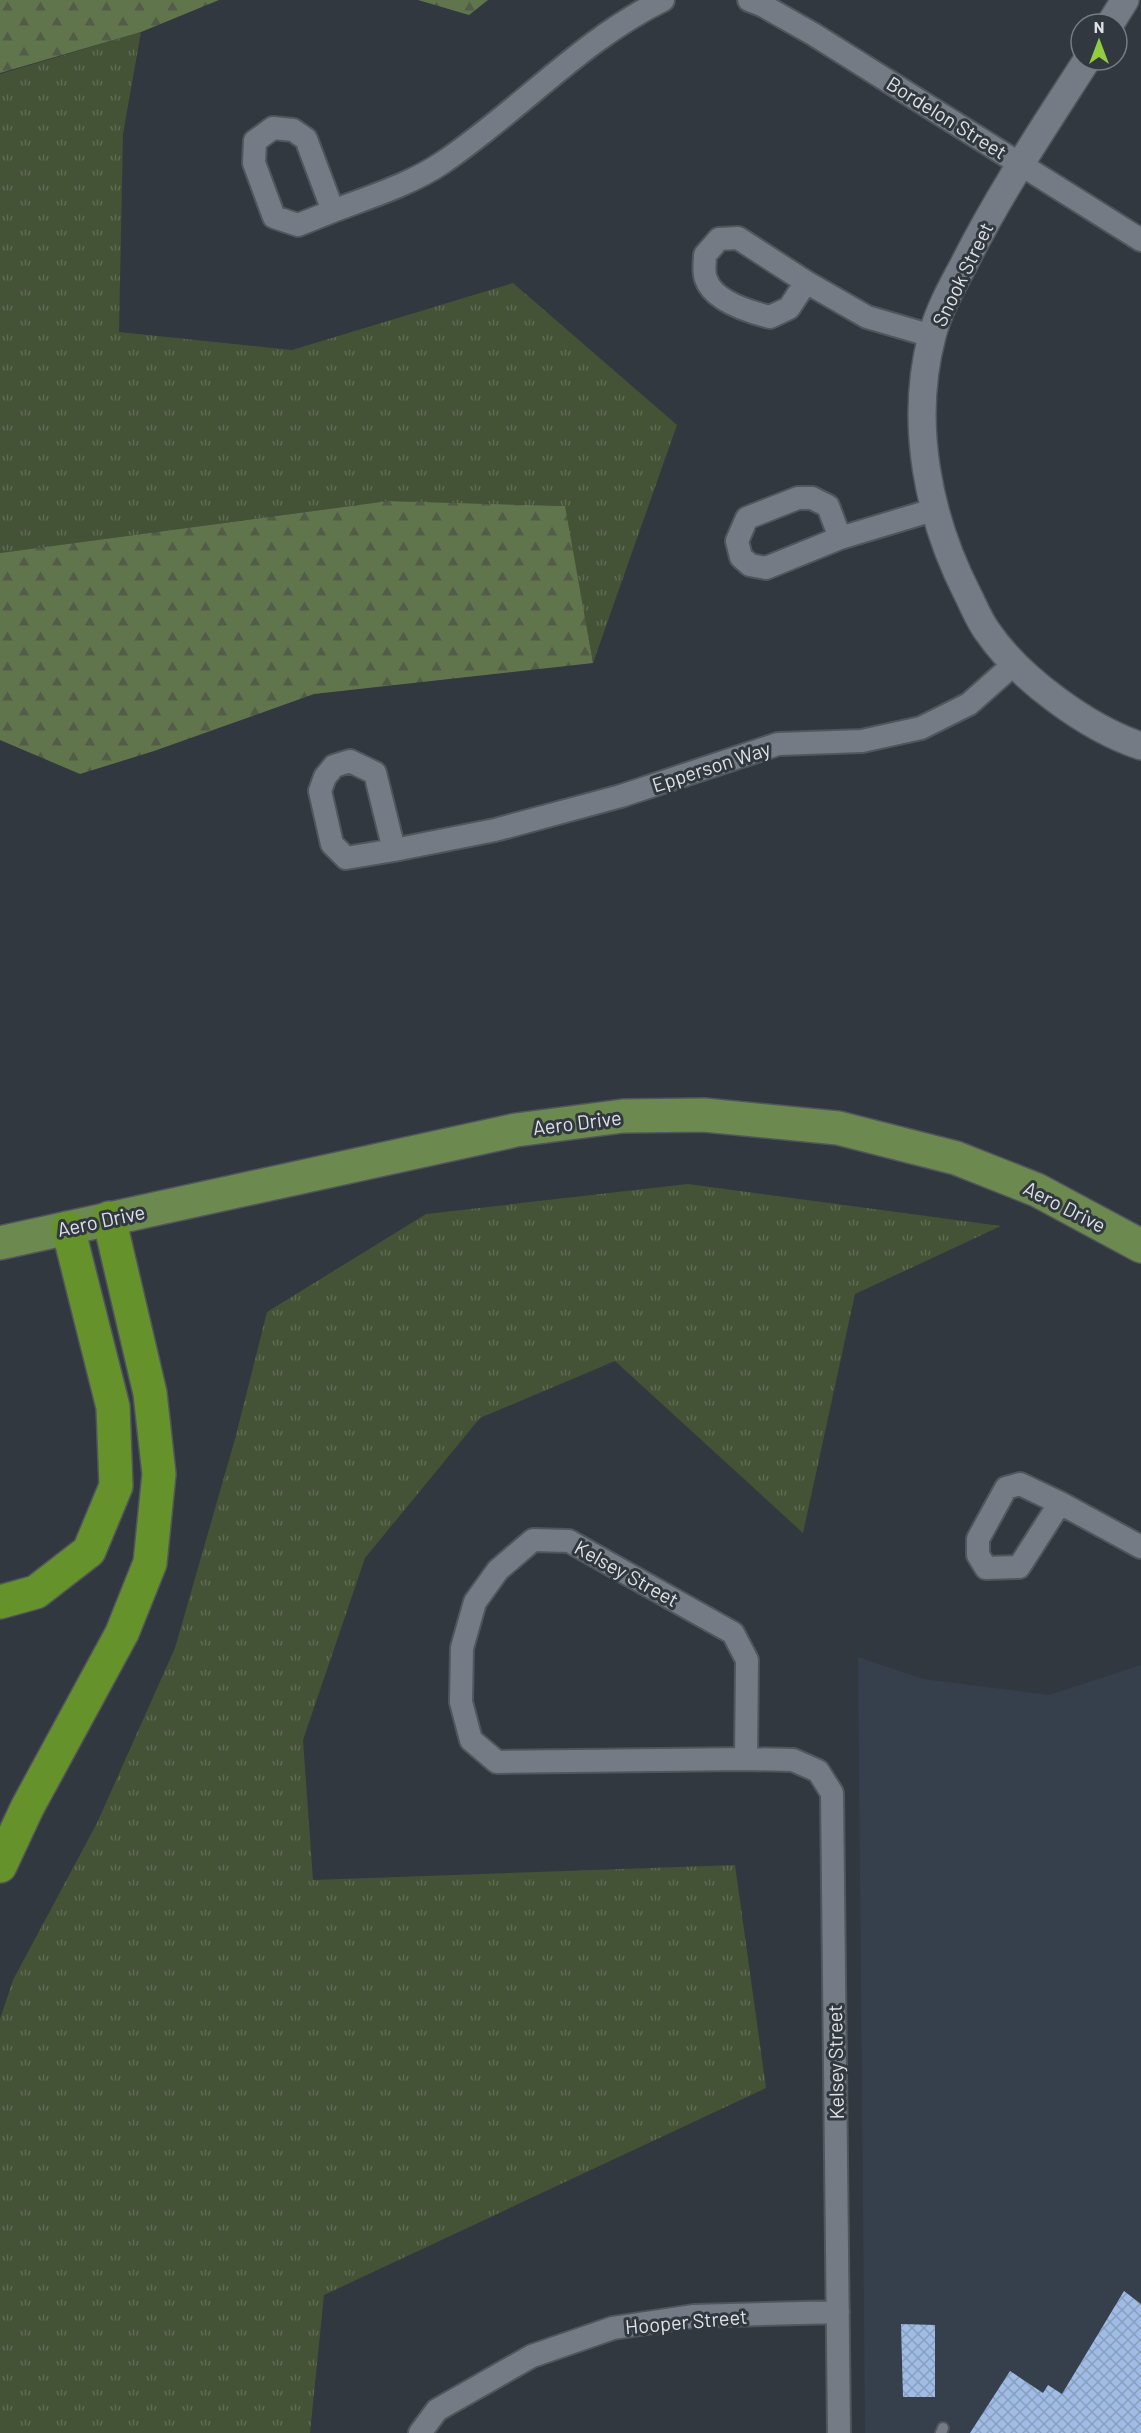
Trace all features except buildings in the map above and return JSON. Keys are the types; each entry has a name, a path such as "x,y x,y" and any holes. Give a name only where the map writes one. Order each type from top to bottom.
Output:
{"highway":[{"path":"0,1866 27,1808 123,1633 150,1563 159,1474 150,1393 109,1218"},
{"path":"0,1602 36,1592 88,1551 116,1486 113,1407 68,1228"}],"main road":[{"name":"Aero Drive","path":"0,1243 516,1130 624,1116 705,1115 838,1128 956,1158 1037,1190 1141,1246"}],"street":[{"path":"333,211 397,186 441,164 598,40 638,12 663,0"},
{"name":"Bordelon Street","path":"749,0 813,34 1141,240"},
{"name":"Snook Street","path":"1079,72 1021,164 975,242 949,292 932,336 924,388 925,467 933,510 950,560 986,631 1014,664 1071,711 1141,746"},
{"path":"806,282 867,317 932,336"},
{"path":"840,538 933,510"},
{"name":"Epperson Way","path":"394,850 495,830 621,796 778,744 862,741 921,728 969,704 1014,664"},
{"path":"1060,1503 1141,1547"},
{"name":"Kelsey Street","path":"746,1759 747,1660 733,1633 568,1541 533,1540 498,1570 475,1602 462,1648 461,1702 471,1740 497,1762 793,1760 818,1771 832,1793 839,2433"},
{"name":"Hooper Street","path":"420,2433 437,2410 532,2356 613,2328 694,2316 838,2312"}],"shaded area":[{"path":"858,1657 923,1679 1049,1695 1141,1665 1141,2433 865,2433"}],"green space":[{"path":"0,0 219,0 141,32 0,73"},
{"path":"418,0 488,0 469,15"},
{"path":"141,32 123,134 119,332 292,350 513,283 677,425 593,663 564,506 388,501 0,553 0,74"},
{"path":"388,501 565,506 593,663 314,694 154,751 80,774 0,740 0,553"},
{"path":"688,1184 1001,1226 855,1294 803,1533 615,1361 480,1418 365,1558 303,1740 313,1880 735,1865 766,2088 324,2295 310,2433 0,2433 0,2019 13,1980 97,1823 175,1648 235,1439 267,1312 426,1214"}]}
